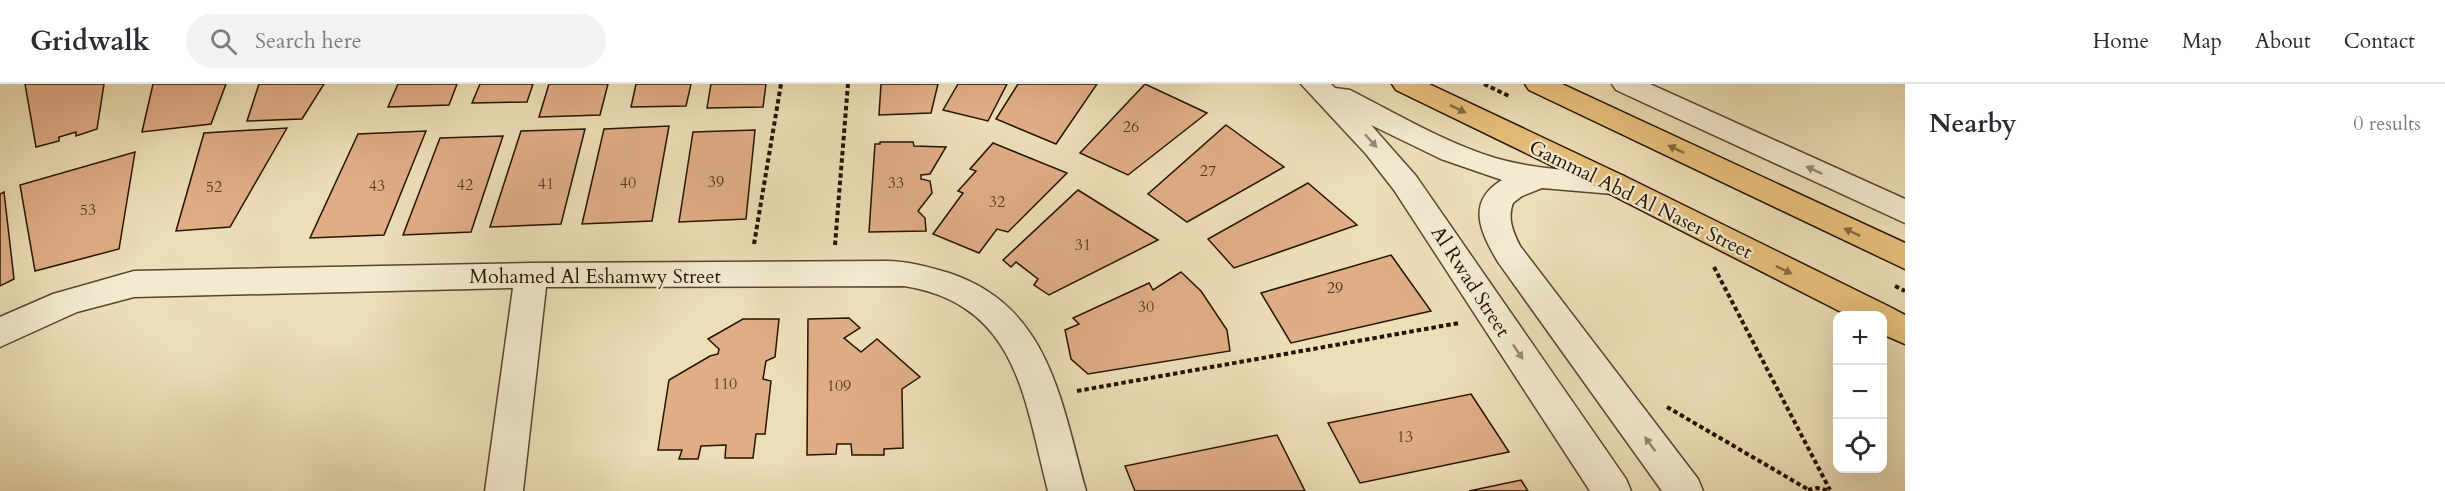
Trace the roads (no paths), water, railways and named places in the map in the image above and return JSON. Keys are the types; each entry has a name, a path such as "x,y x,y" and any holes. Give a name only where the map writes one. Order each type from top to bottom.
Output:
{"main road":[{"name":"Gammal Abd Al Naser Street","path":"1406,84 1613,183 1868,311"},
{"path":"1539,84 1905,257"},
{"path":"1887,321 1905,330"}],"street":[{"path":"1316,84 1437,146 1496,168 1578,183 1613,183"},
{"name":"Al Rwad Street","path":"1316,84 1376,147 1406,183 1612,491"},
{"path":"1626,84 1905,212"},
{"path":"1541,178 1518,184 1501,195 1493,212 1496,232 1509,254 1684,491"},
{"path":"1460,265 1460,255 1468,248 1481,245 1496,247 1509,254"},
{"name":"Mohamed Al Eshamwy Street","path":"0,333 32,315 84,295 134,284 531,275 833,273 913,275 954,287 989,308 1017,337 1034,373 1067,491"},
{"path":"504,491 531,275"}]}
